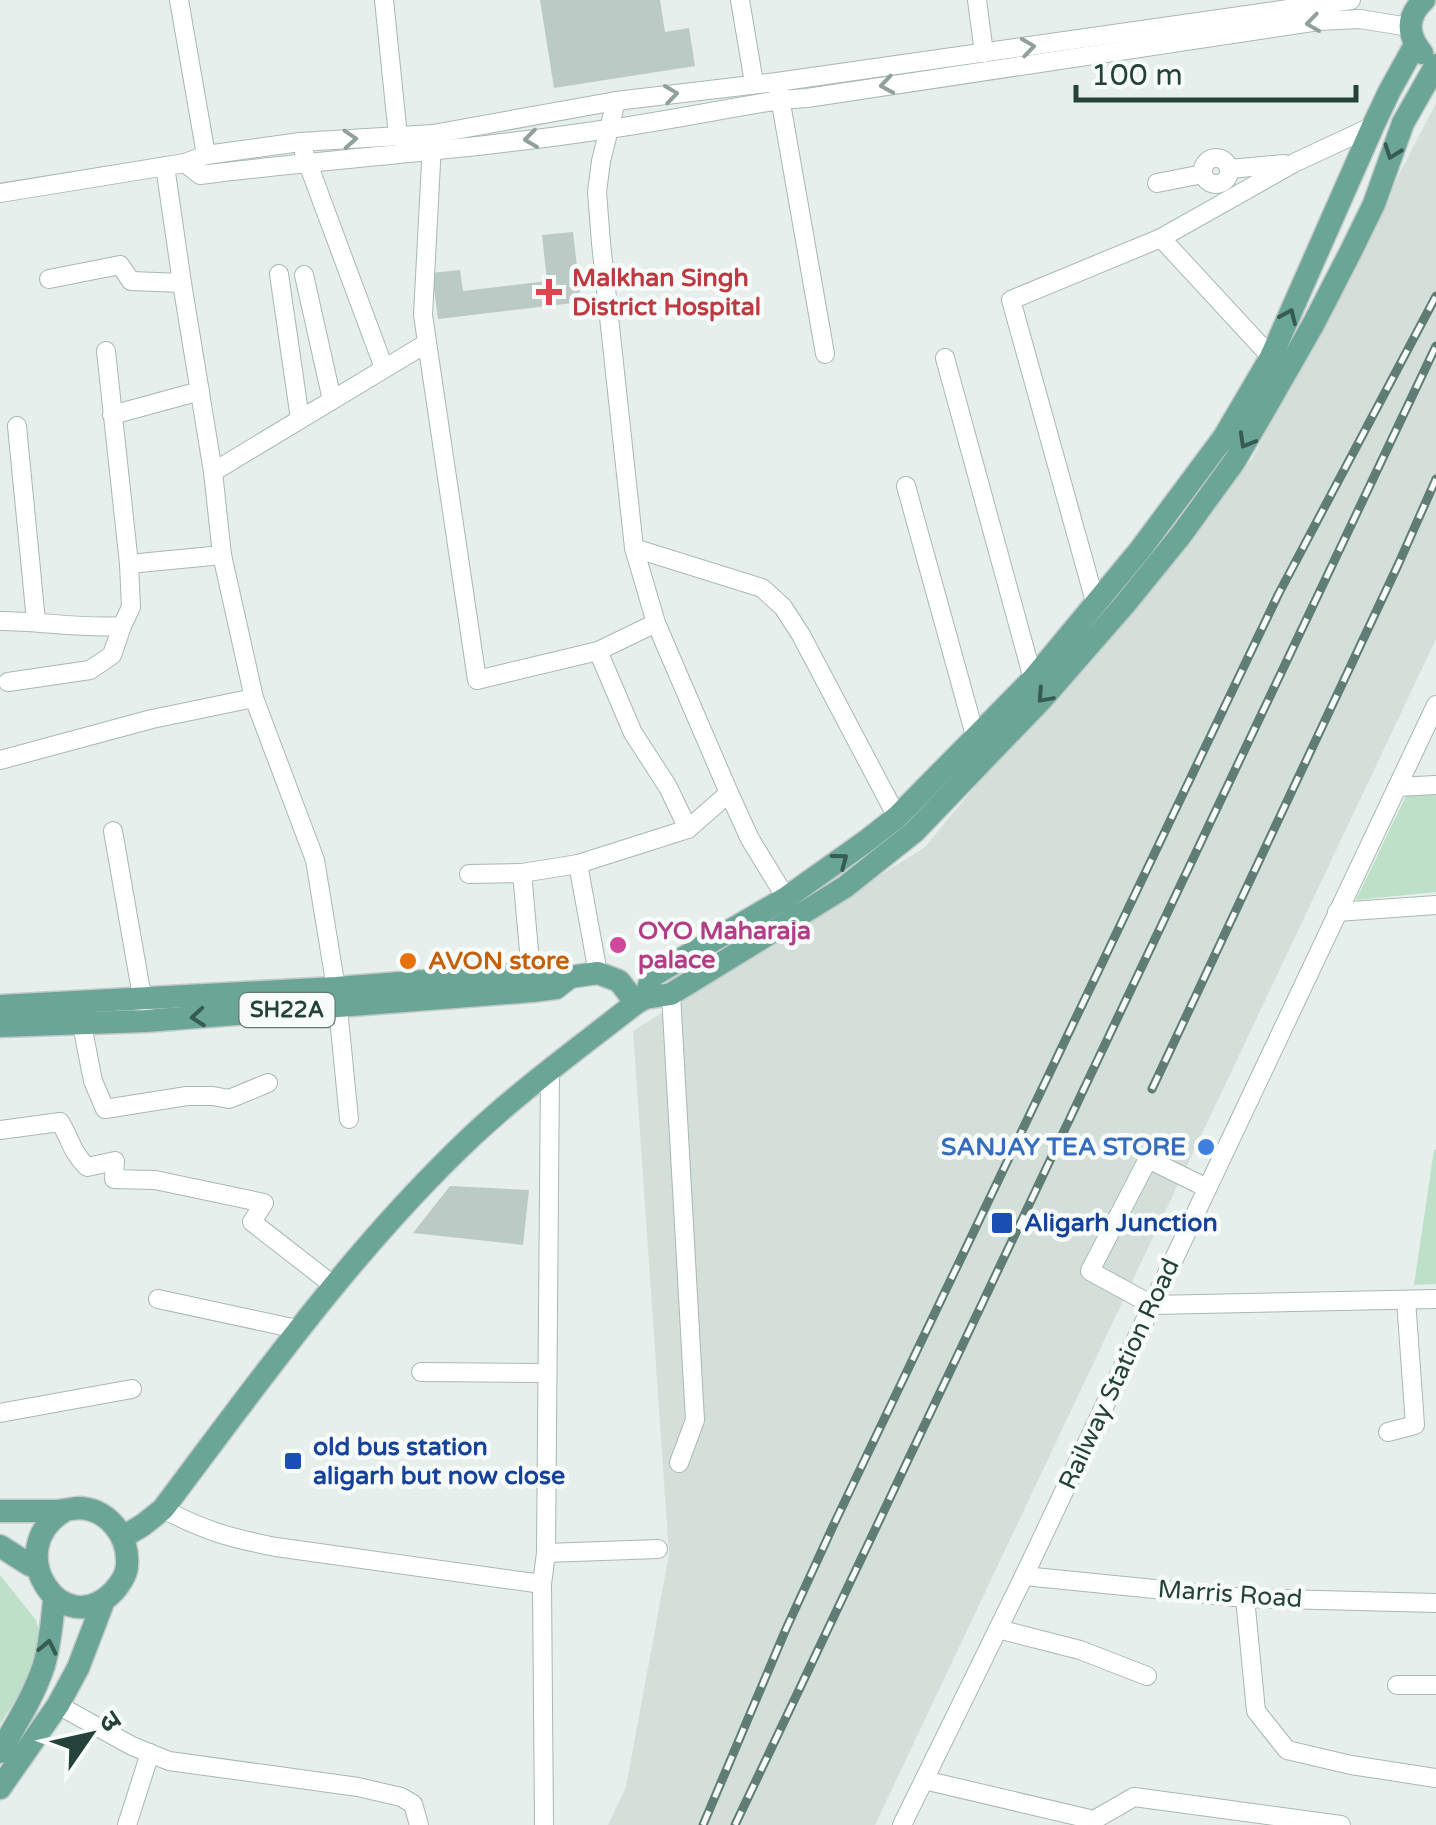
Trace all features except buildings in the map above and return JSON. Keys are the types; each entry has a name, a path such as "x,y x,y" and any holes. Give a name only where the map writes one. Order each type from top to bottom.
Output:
{"main road":[{"path":"641,1001 652,976 786,898 897,818 1034,679 1096,605 1149,557 1271,356 1416,23"},
{"path":"122,1536 163,1509 333,1284 472,1135 641,1001 670,994 845,887 914,832 1042,698 1149,557 1234,462 1314,322 1374,204 1403,123 1436,65"},
{"name":"SH22A","path":"470,986 552,970 570,977 598,973"},
{"path":"598,973 619,981 641,1001"},
{"name":"SH22A","path":"0,1006 144,1009 470,986 556,988 570,977"},
{"name":"SH22A","path":"0,1026 82,1025 144,1009"},
{"path":"0,1510 92,1510 115,1525 127,1550 127,1570 104,1600 78,1668 58,1705 0,1788"},
{"path":"64,1510 41,1526 34,1538 30,1552 34,1578 54,1601 80,1606 104,1600"},
{"path":"0,1546 30,1565"},
{"path":"0,1752 43,1668 54,1601"}],"street":[{"path":"178,0 206,154"},
{"path":"384,0 398,136"},
{"path":"740,0 754,83"},
{"path":"978,0 984,53"},
{"path":"0,193 185,163 206,154 300,142 398,136 432,142 609,129 778,91 984,53 1290,4 1351,0"},
{"path":"185,163 200,175 307,161 432,142 616,101 754,83 807,98 1319,21 1360,18 1416,23"},
{"path":"778,91 825,354"},
{"path":"616,101 597,192 634,548 656,623 729,792 750,839 786,898"},
{"path":"1096,605 1011,300 1161,238 1294,163 1373,126"},
{"path":"300,142 384,368"},
{"path":"432,142 423,315 476,680 598,651 656,623"},
{"path":"1157,183 1204,174 1209,182 1219,184 1227,178 1229,169 1294,163"},
{"path":"166,166 222,555 254,698 315,860 337,996 349,1119"},
{"path":"1161,238 1271,356"},
{"path":"49,279 120,264 131,281 182,283"},
{"path":"278,274 300,420"},
{"path":"304,275 332,400"},
{"path":"213,472 426,342"},
{"path":"8,682 90,670 112,655 130,607 129,564 106,352"},
{"path":"945,358 1034,679"},
{"path":"112,415 200,391"},
{"path":"17,426 36,621"},
{"path":"906,486 976,738"},
{"path":"634,548 762,588 783,607 897,818"},
{"path":"129,564 222,555"},
{"path":"0,620 89,628 122,626"},
{"path":"598,651 633,733 668,786 688,828"},
{"path":"0,760 152,719 254,698"},
{"name":"Railway Station Road","path":"904,1824 1436,705"},
{"path":"1397,787 1436,785"},
{"path":"469,874 578,864 688,828 729,792"},
{"path":"112,831 144,1009"},
{"path":"578,864 598,973"},
{"path":"522,872 531,973"},
{"path":"1337,912 1436,905"},
{"path":"670,994 695,1420 679,1464"},
{"path":"82,1025 94,1082 105,1109 187,1096 229,1099 268,1083"},
{"path":"544,1825 542,1584 546,1554 550,1070"},
{"path":"0,1130 60,1122 74,1154 87,1167 115,1161 114,1179 155,1180 264,1203 252,1222 333,1284"},
{"path":"1206,1188 1148,1159 1090,1271 1152,1305 1436,1299"},
{"path":"158,1298 297,1330"},
{"path":"1388,1432 1415,1425 1406,1300"},
{"path":"421,1372 546,1373"},
{"path":"0,1413 132,1388"},
{"path":"163,1509 234,1539 542,1584"},
{"path":"546,1554 658,1549"},
{"name":"Marris Road","path":"1024,1576 1245,1598 1436,1603"},
{"path":"1245,1598 1256,1711 1286,1750 1436,1778"},
{"path":"998,1629 1080,1650 1148,1676"},
{"path":"1397,1685 1436,1685"},
{"path":"58,1705 132,1746 169,1761 401,1797 413,1804 420,1825"},
{"path":"128,1825 150,1753"},
{"path":"924,1780 1094,1820 1134,1797 1340,1825"}],"shaded area":[{"path":"1436,103 1436,639 875,1825 608,1825 626,1787 669,1554 633,1031 925,847 1252,459"}],"green space":[{"path":"1436,795 1436,892 1356,900 1406,796"},
{"path":"1434,1150 1436,1284 1414,1285"},
{"path":"0,1575 36,1620 44,1655 0,1724"}],"railway":[{"path":"703,1825 834,1524 1278,595 1436,296"},
{"path":"735,1825 1436,346"},
{"path":"1152,1089 1436,479"}],"place":[{"name":"Malkhan Singh District Hospital","path":"549,292"},
{"name":"OYO Maharaja palace","path":"618,945"},
{"name":"AVON store","path":"408,961"},
{"name":"SANJAY TEA STORE","path":"1206,1147"},
{"name":"Aligarh Junction","path":"1002,1223"},
{"name":"old bus station aligarh but now close","path":"293,1461"}]}
